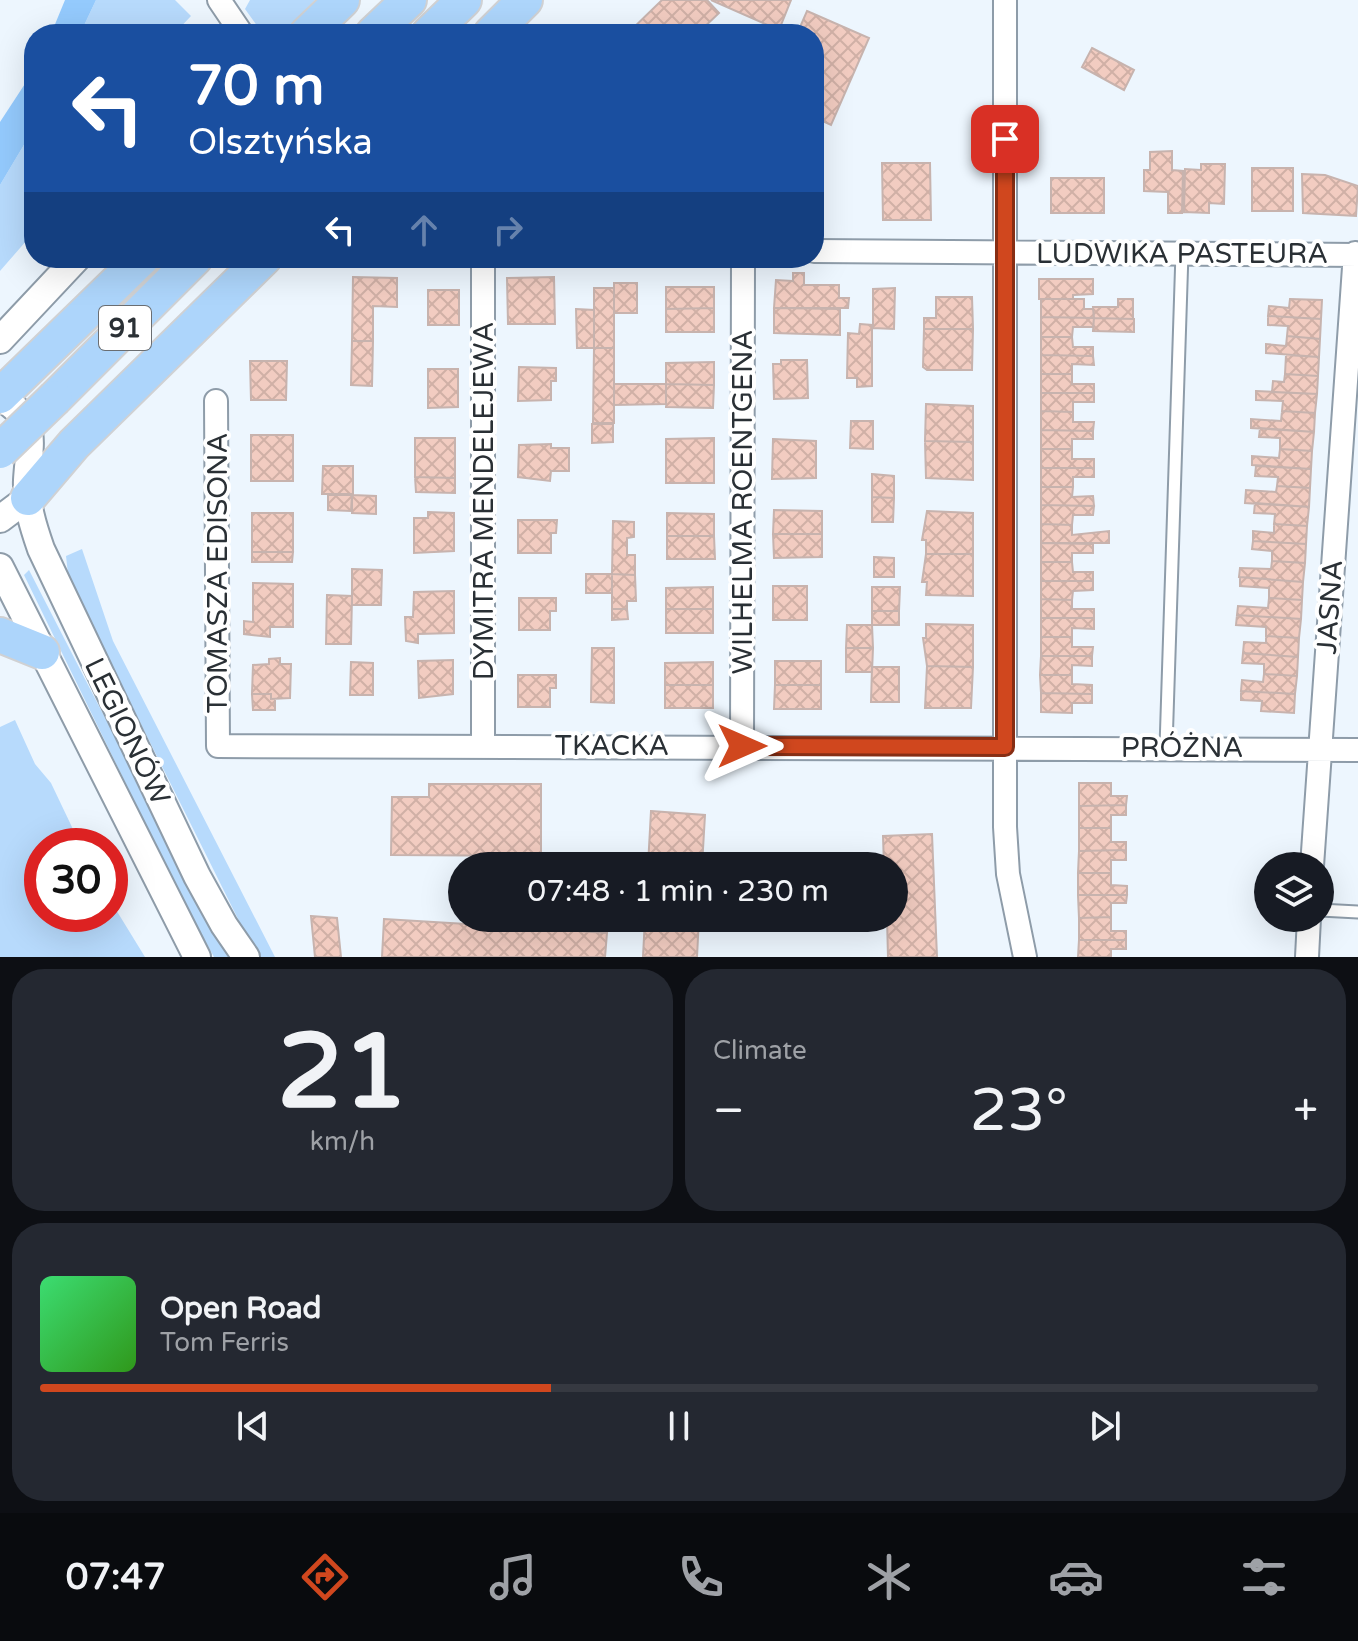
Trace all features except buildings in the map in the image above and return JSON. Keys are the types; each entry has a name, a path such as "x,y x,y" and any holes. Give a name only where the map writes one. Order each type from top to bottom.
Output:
{"main road":[{"path":"317,24 342,0"},
{"path":"384,24 409,0"},
{"path":"439,24 464,0"},
{"path":"501,24 525,0"},
{"name":"91","path":"0,397 132,268"},
{"name":"91","path":"0,451 185,268"},
{"path":"28,498 74,444 254,268"},
{"path":"0,635 42,652"}],"street":[{"path":"219,0 235,24"},
{"path":"1005,0 1005,747 1008,874 1025,957"},
{"name":"LUDWIKA PASTEURA","path":"824,251 1357,254"},
{"name":"JASNA","path":"1313,852 1357,254"},
{"path":"0,340 68,268"},
{"name":"DYMITRA MENDELEJEWA","path":"483,268 483,745"},
{"name":"WILHELMA ROENTGENA","path":"742,746 743,268"},
{"name":"LEGIONÓW","path":"0,397 20,414 31,434 28,498 30,516 41,549 197,876 246,957"},
{"name":"TOMASZA EDISONA","path":"216,401 218,746"},
{"path":"0,519 13,513 28,498"},
{"name":"LEGIONÓW","path":"0,567 197,957"},
{"name":"TKACKA","path":"218,746 1005,747"},
{"name":"PRÓŻNA","path":"1005,747 1319,747 1358,750"},
{"path":"1307,957 1308,932"}],"lane":[{"path":"1166,747 1182,253"},
{"path":"1334,911 1358,912"}],"shaded area":[{"path":"65,0 96,0 85,24 55,24"},
{"path":"96,0 175,0 191,16 183,24 85,24"},
{"path":"250,0 315,0 292,24 256,24 245,9"},
{"path":"24,85 24,145 0,185 0,122"},
{"path":"24,145 24,243 0,271 0,185"},
{"path":"82,549 113,641 275,957 261,957 250,943 68,574 66,556"},
{"path":"29,570 228,957 214,957 180,895 24,575"},
{"path":"15,720 35,764 51,783 72,828 24,828 24,932 128,932 128,929 145,957 0,957 0,727"}],"route":[{"path":"742,746 1005,747 1005,139"}]}
